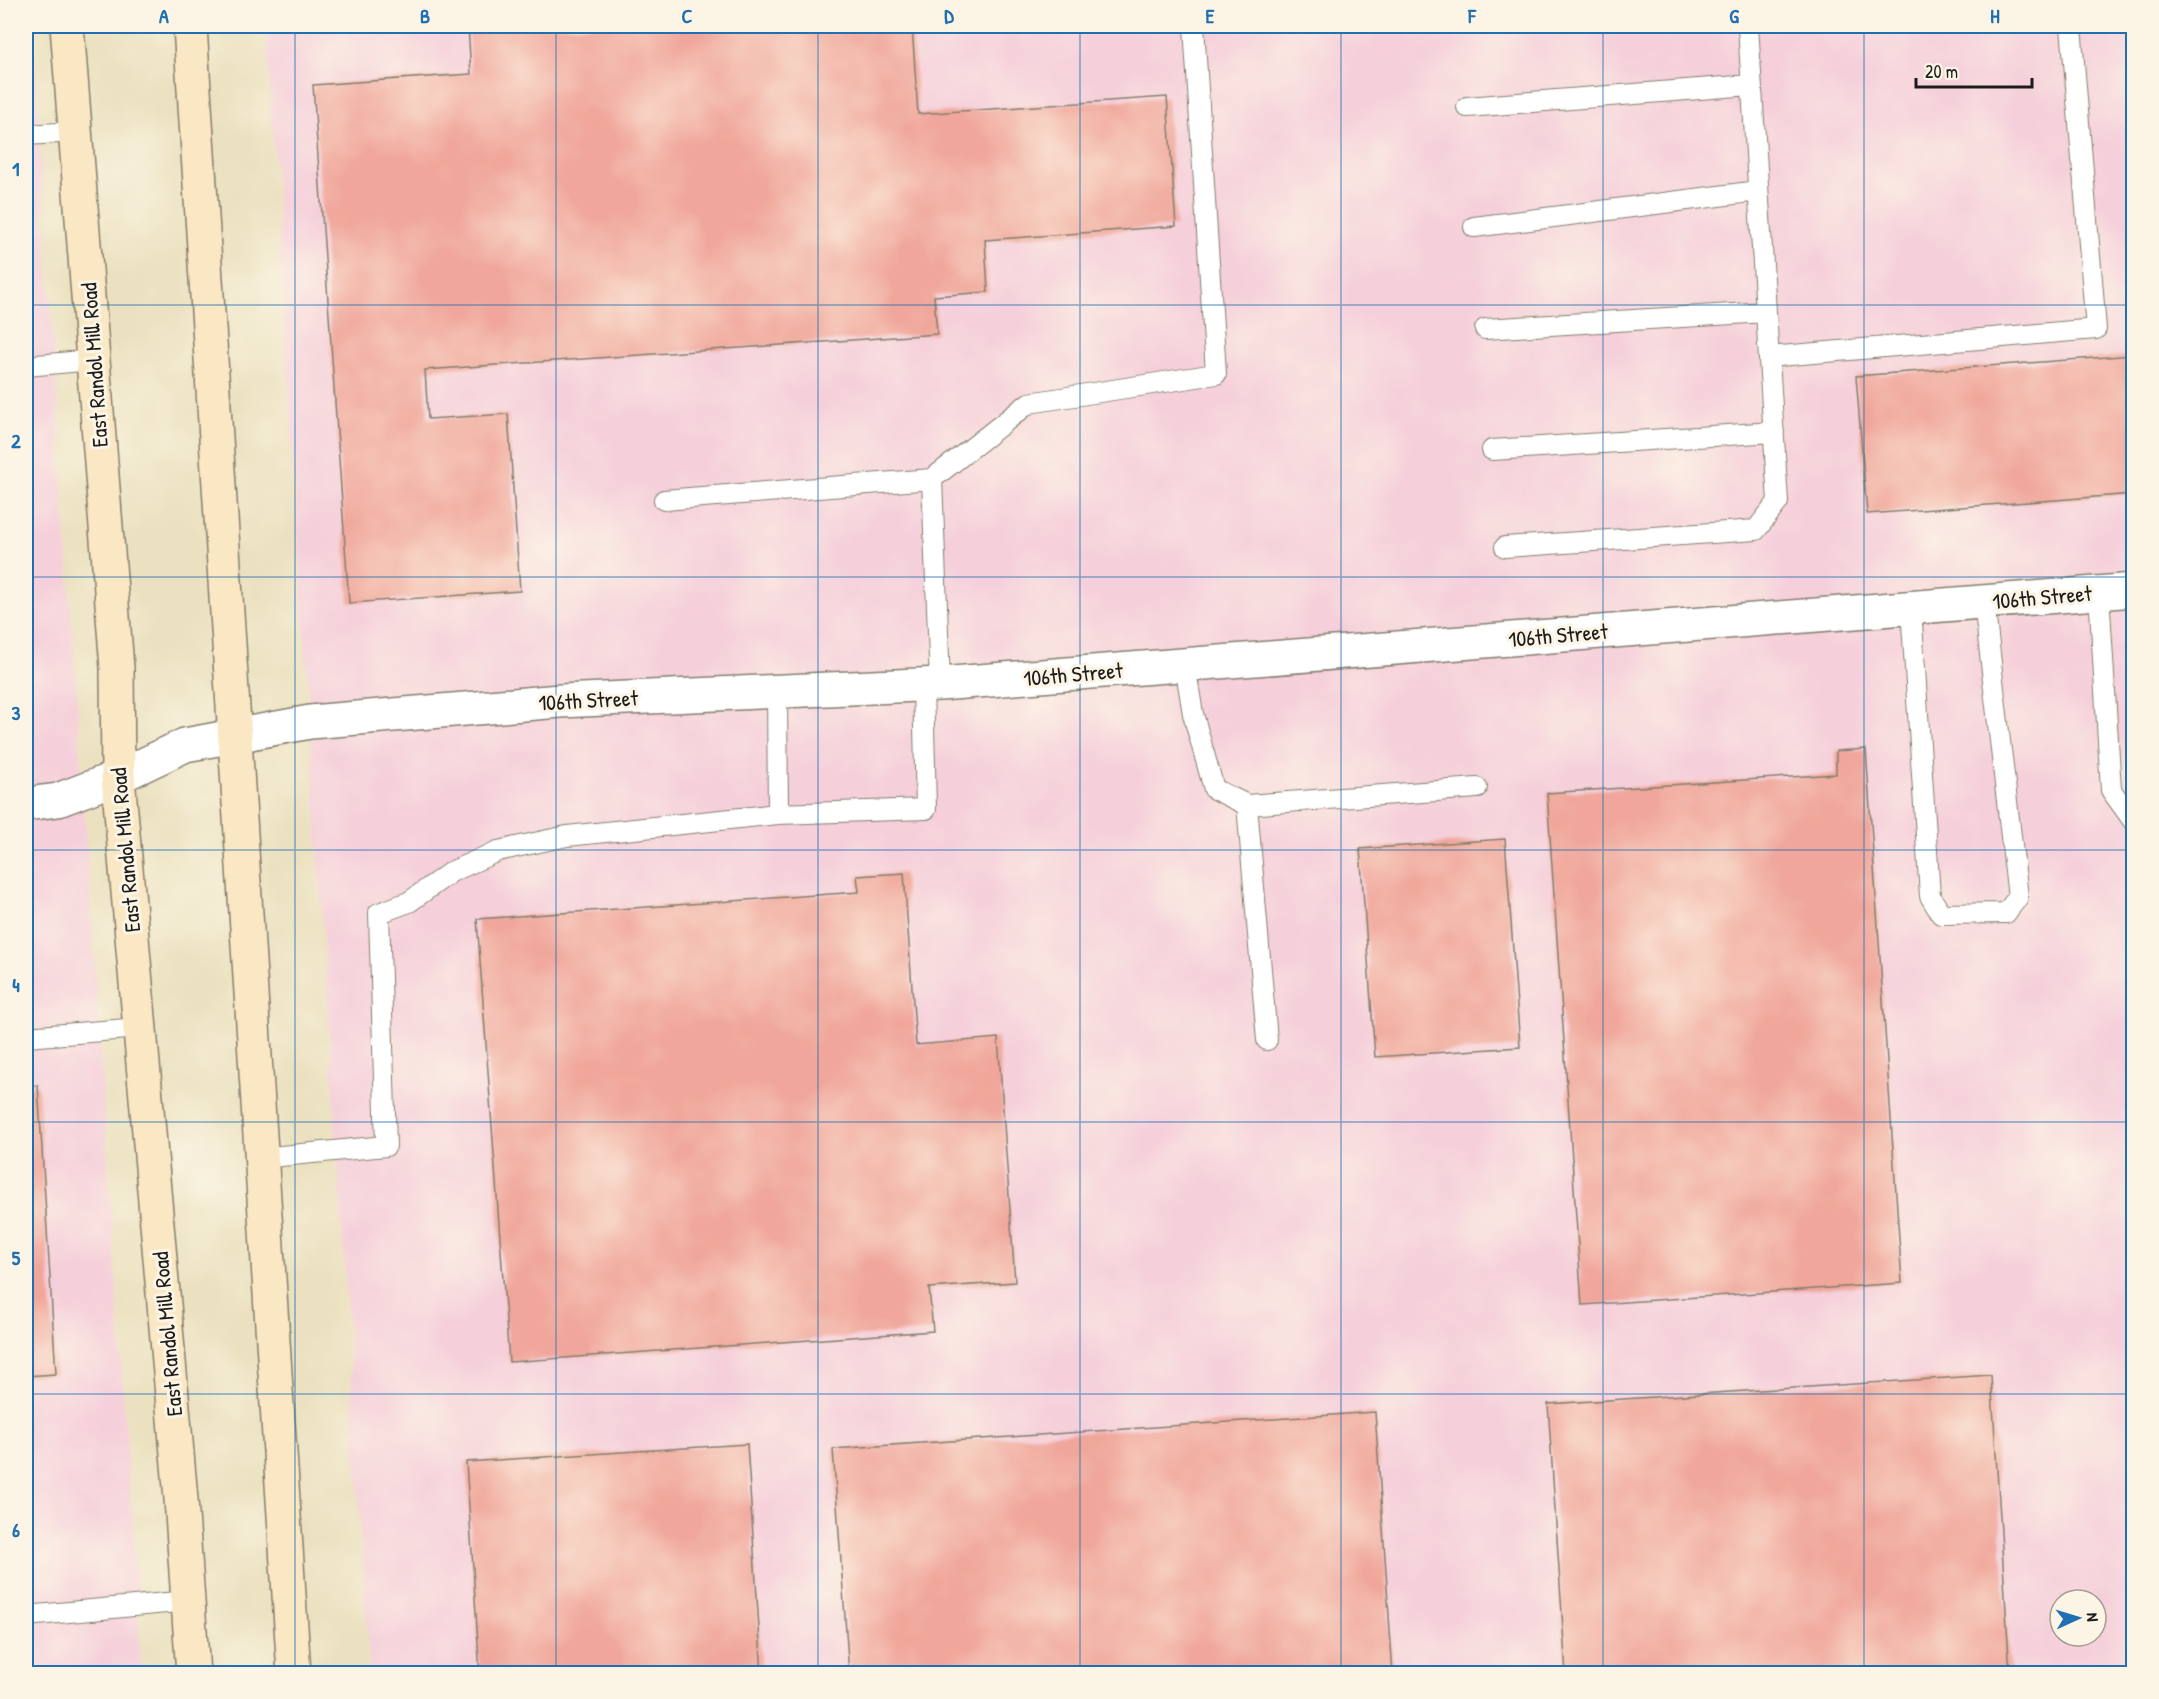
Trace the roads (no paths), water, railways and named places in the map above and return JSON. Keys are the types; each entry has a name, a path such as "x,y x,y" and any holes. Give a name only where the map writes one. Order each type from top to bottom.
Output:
{"main road":[{"name":"East Randol Mill Road","path":"68,26 117,668 118,777 193,1674"},
{"path":"190,26 294,1674"}],"street":[{"name":"106th Street","path":"26,804 58,800 118,777 186,745 322,721 560,701 932,685 2133,590"}],"lane":[{"path":"664,500 932,479 1029,403 1216,374 1194,26"},
{"path":"1505,546 1756,530 1778,502 1748,26"},
{"path":"1769,357 2096,329 2071,26"},
{"path":"1467,107 1752,85"},
{"path":"26,135 75,132"},
{"path":"1474,227 1758,191"},
{"path":"1485,329 1766,312"},
{"path":"26,366 93,360"},
{"path":"1492,450 1774,432"},
{"path":"260,1158 386,1146 379,913 410,902 451,872 498,851 567,836 778,814 926,809 932,685 932,479"},
{"path":"2099,593 2111,790 2133,822"},
{"path":"1911,608 1930,896 1941,914 2006,913 2018,897 1984,602"},
{"path":"1185,665 1193,714 1214,789 1248,805 1477,788"},
{"path":"777,691 778,814"},
{"path":"1248,805 1267,1040"},
{"path":"26,1037 140,1028"},
{"path":"26,1616 188,1601"}]}
